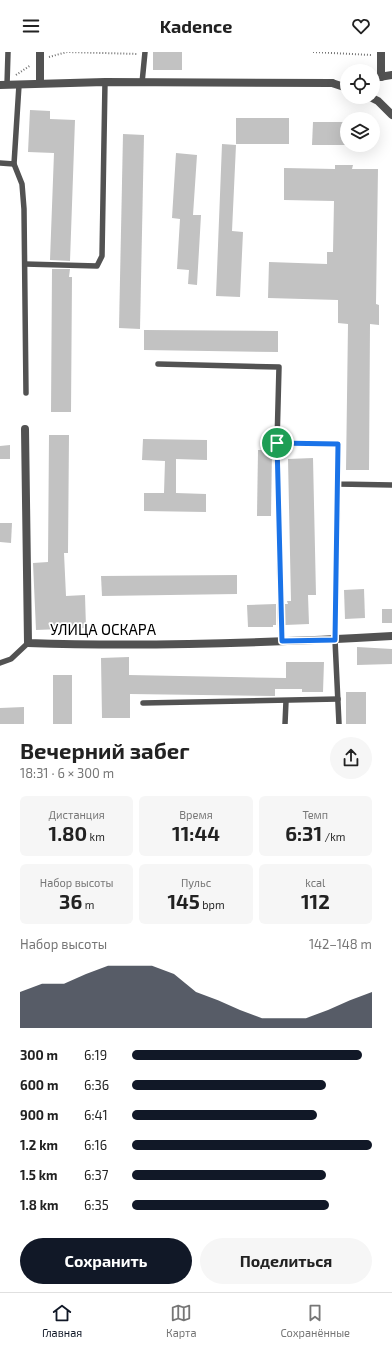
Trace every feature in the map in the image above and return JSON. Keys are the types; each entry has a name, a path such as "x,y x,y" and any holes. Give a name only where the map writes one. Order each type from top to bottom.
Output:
{"street":[{"path":"379,64 381,54"},
{"path":"40,55 40,83"},
{"path":"380,77 392,75"},
{"path":"5,83 19,85 40,83 105,82 340,82"},
{"path":"332,83 340,86"},
{"path":"380,103 392,115"},
{"name":"УЛИЦА ОСКАРА","path":"26,429 28,643 106,646 335,640 392,636"}],"lane":[{"path":"5,83 8,52"},
{"path":"142,83 145,53"},
{"path":"25,264 97,266 102,256 105,82"},
{"path":"19,85 14,164 22,184 24,209 26,393"},
{"path":"0,163 14,164"},
{"path":"158,364 279,368 277,443 282,641"},
{"path":"277,443 338,444 335,640 338,724"},
{"path":"338,484 392,485"},
{"path":"0,663 11,659 28,643"},
{"path":"142,703 338,699"},
{"path":"285,724 286,701"}],"path":[{"path":"5,83 40,55 67,52 145,53"},
{"path":"313,52 381,54"}],"building":[{"path":"153,52 182,52 182,70 153,70"},
{"path":"30,110 50,111 50,119 75,120 70,261 50,260 54,153 28,152"},
{"path":"236,118 289,118 289,144 236,144"},
{"path":"313,122 340,122 340,145 312,145"},
{"path":"123,134 144,135 140,329 119,328"},
{"path":"222,144 236,145 232,231 243,232 240,297 216,296"},
{"path":"176,153 197,155 193,215 201,215 197,285 188,284 189,270 177,269 180,219 172,218"},
{"path":"335,165 353,165 352,169 378,169 376,304 379,305 379,325 370,324 369,470 346,470 348,324 338,323 338,300 268,298 269,262 327,264 327,252 333,252 334,201 284,200 284,168 335,169"},
{"path":"52,269 70,269 69,277 72,277 71,412 51,412"},
{"path":"144,330 278,331 278,352 144,350"},
{"path":"49,435 69,435 68,553 64,553 66,596 85,595 86,628 36,630 33,563 48,562"},
{"path":"143,439 207,440 207,460 176,459 176,493 206,494 206,512 144,511 144,493 164,493 165,461 142,460"},
{"path":"10,445 10,459 0,459 0,446"},
{"path":"258,450 272,450 271,516 257,516"},
{"path":"313,458 316,595 308,595 309,624 285,625 285,604 288,604 287,601 291,601 288,459"},
{"path":"0,523 12,523 11,543 0,542"},
{"path":"237,575 237,594 102,596 101,576"},
{"path":"364,589 365,618 345,619 344,590"},
{"path":"276,604 276,625 273,625 273,627 248,627 247,605"},
{"path":"382,609 392,609 392,623 382,623"},
{"path":"357,647 392,649 392,664 357,665"},
{"path":"129,657 129,675 286,678 286,662 324,662 323,692 302,692 302,689 275,689 275,696 130,694 130,718 102,718 101,658"},
{"path":"53,675 72,675 72,724 53,724"},
{"path":"346,692 366,692 366,724 346,724"},
{"path":"24,707 24,724 0,724 0,708"}],"route":[{"path":"277,443 338,444 335,640 282,641 277,443"}]}
